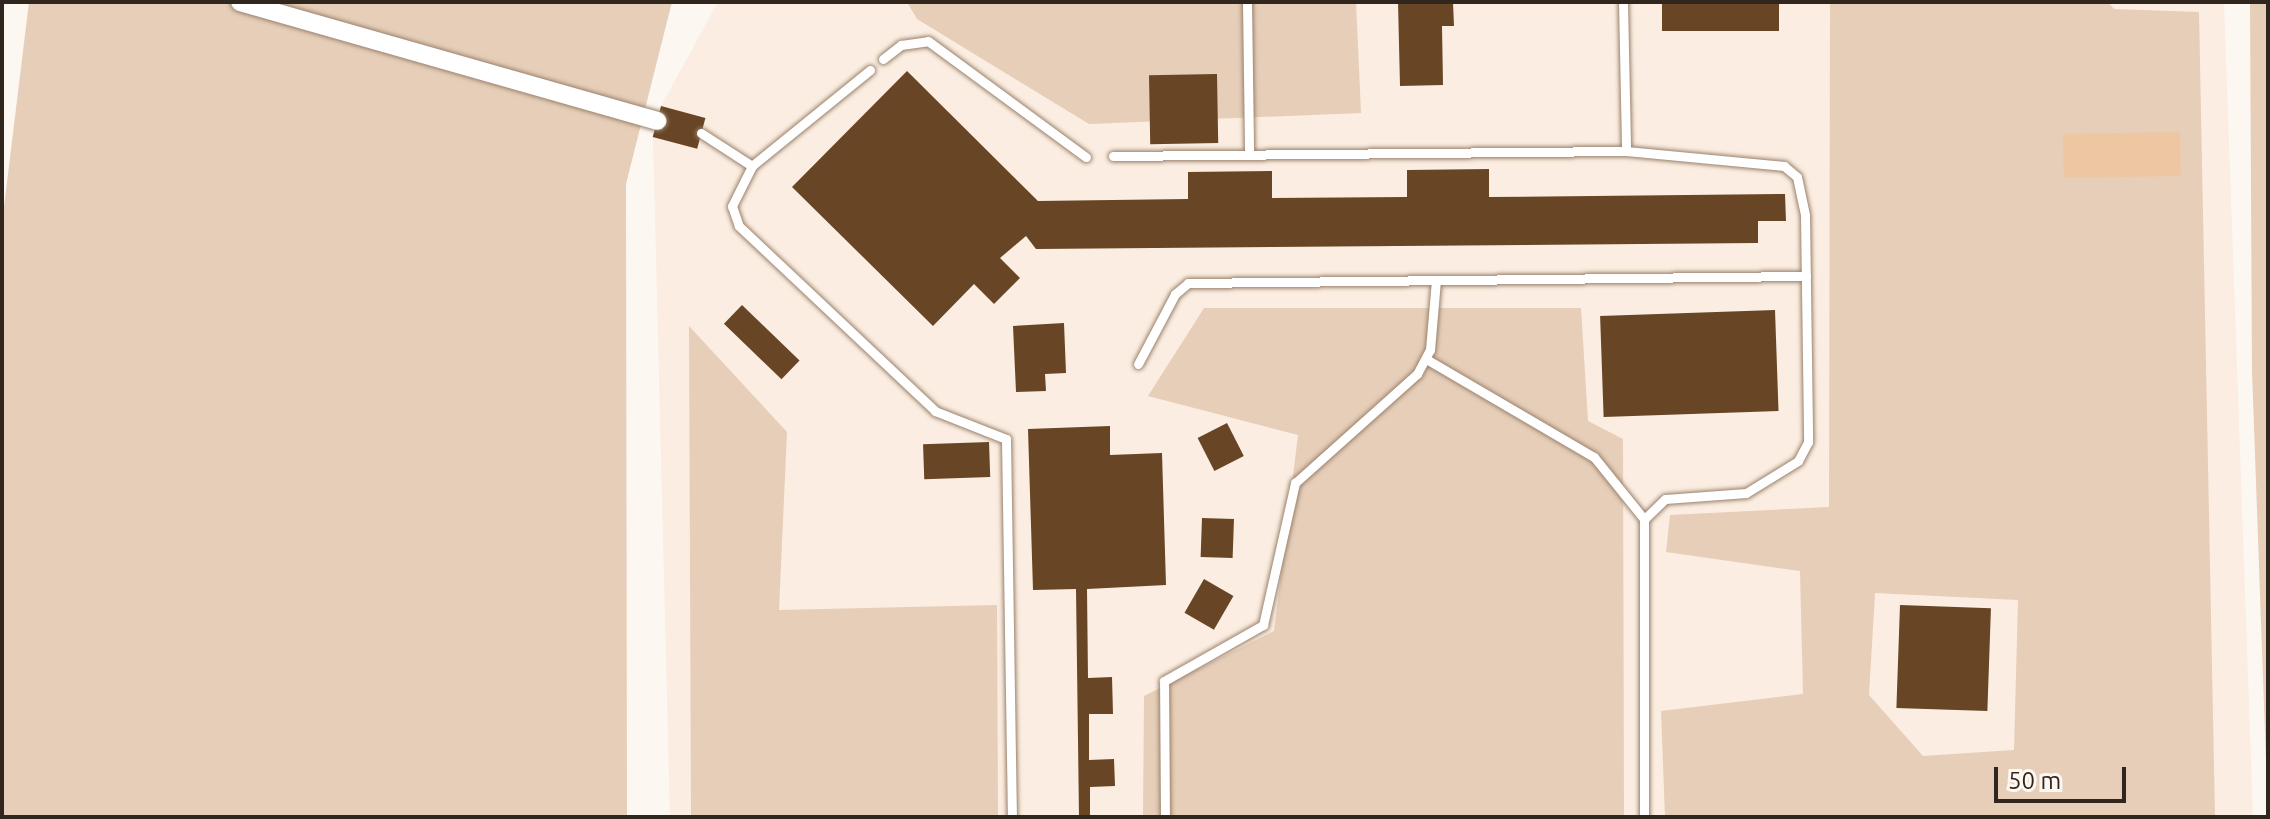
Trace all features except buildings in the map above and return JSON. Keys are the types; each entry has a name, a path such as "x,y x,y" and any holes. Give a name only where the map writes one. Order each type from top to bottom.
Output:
{"street":[{"path":"240,2 657,121"}],"lane":[{"path":"1247,2 1249,154"},
{"path":"1623,2 1626,151"},
{"path":"883,59 901,45 928,41 1086,157"},
{"path":"870,70 752,166 734,197 739,226 935,411 1006,439 1012,817"},
{"path":"701,133 752,166"},
{"path":"1113,156 1626,151 1784,166 1797,177 1805,215 1808,442 1798,461 1746,493 1665,499 1644,519"},
{"path":"1138,364 1175,294 1188,283 1806,276"},
{"path":"1165,817 1164,681 1178,667 1257,633 1295,483 1407,385 1426,359 1436,280"},
{"path":"1426,359 1594,457 1644,519 1644,817"}],"shaded area":[{"path":"29,2 672,2 626,184 627,817 2,817 2,223"},
{"path":"718,2 2224,2 2253,817 670,817 653,137 661,106"},
{"path":"907,2 1356,2 1361,113 1089,124 917,19"},
{"path":"1830,2 2108,2 2114,9 2199,12 2215,817 1665,817 1661,711 1803,694 1800,571 1666,552 1670,515 1829,507","holes":["1875,593 2018,600 2014,750 1923,756 1869,695"]},
{"path":"2250,2 2268,2 2268,817 2252,371"},
{"path":"2180,132 2181,176 2064,178 2063,134"},
{"path":"1204,308 1581,308 1588,421 1623,439 1624,817 1143,817 1144,696 1274,631 1298,435 1148,396"},
{"path":"689,326 787,432 779,610 997,605 998,817 691,817"}]}
